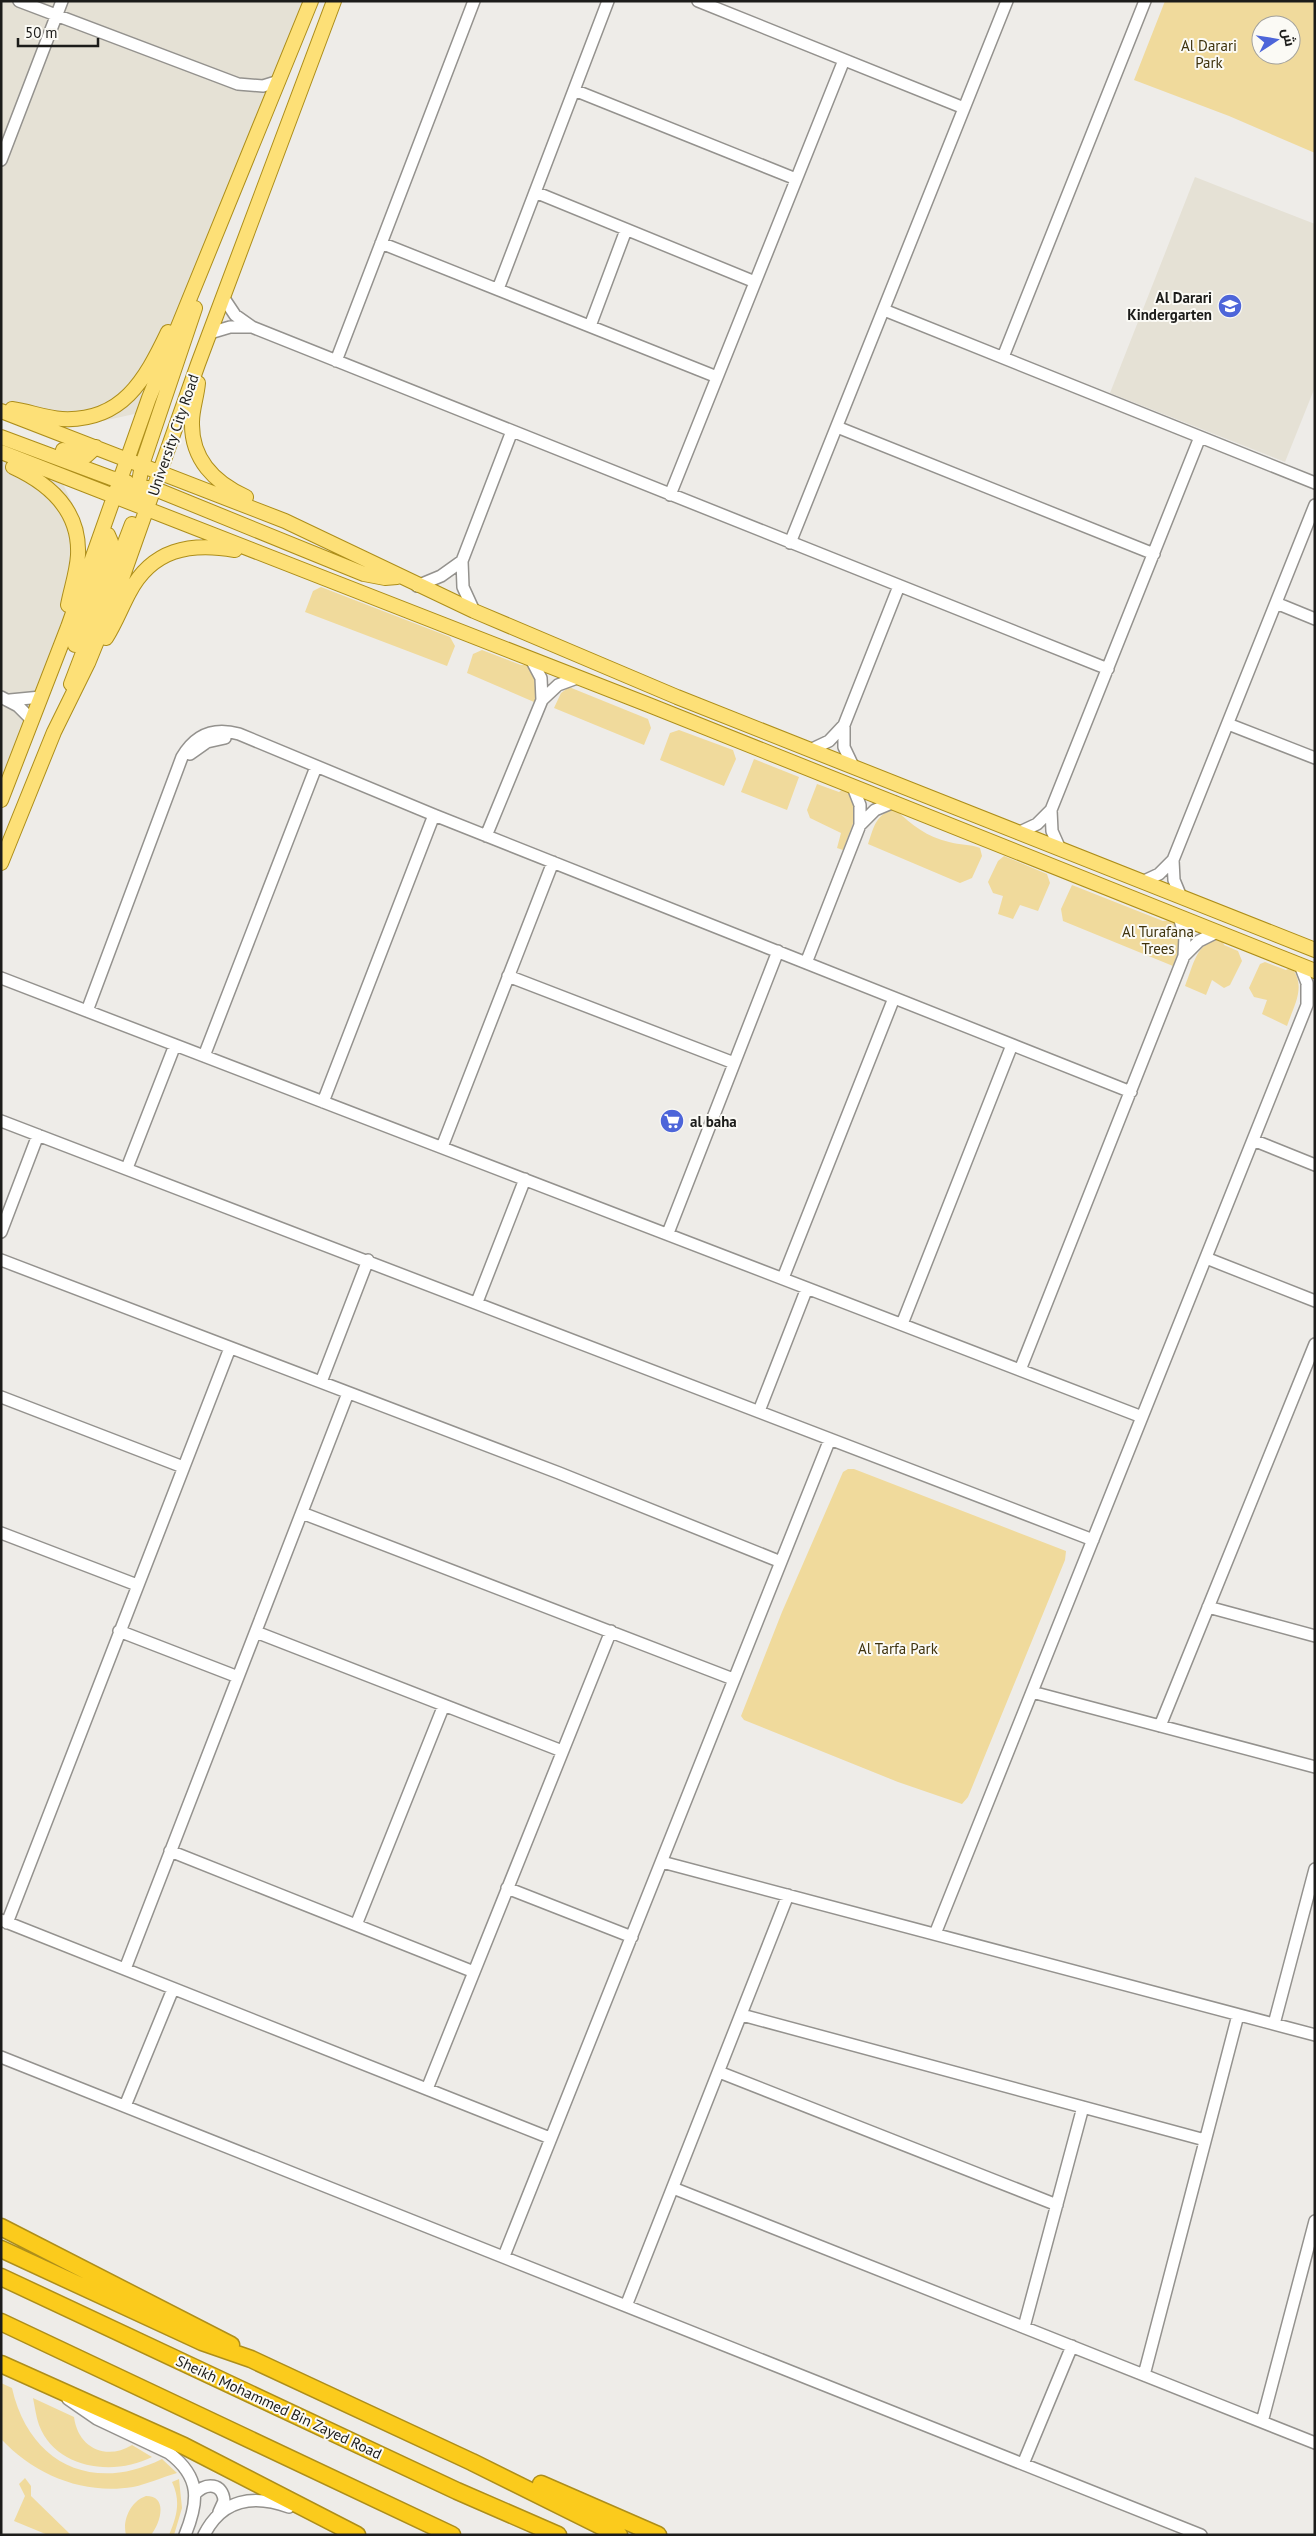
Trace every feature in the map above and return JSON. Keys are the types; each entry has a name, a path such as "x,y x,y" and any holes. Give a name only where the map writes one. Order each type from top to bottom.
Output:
{"highway":[{"path":"1,2227 206,2331 251,2360"},
{"path":"1,2249 202,2342 251,2360 472,2462 619,2535"},
{"name":"Sheikh Mohammed Bin Zayed Road","path":"1,2277 457,2491 558,2535"},
{"path":"1,2322 452,2535"},
{"path":"1,2364 251,2479 329,2522 357,2535"},
{"path":"472,2462 534,2482 658,2535"}],"main road":[{"path":"1,800 68,627 149,398 196,288 312,1"},
{"name":"University City Road","path":"1,863 54,732 88,663 143,488 161,472 198,364 334,1"},
{"path":"1,407 60,418 80,418 99,414 117,405 132,393 145,378 182,304 196,288"},
{"path":"74,673 143,488 190,326 196,299 196,288"},
{"path":"198,364 198,381 192,423 193,438 205,467 227,488 256,501 285,521"},
{"path":"1,412 128,459 143,488 260,553 894,802 1315,971"},
{"path":"1,427 79,456 86,456 96,447"},
{"path":"1,437 143,488 364,574 386,578 399,576"},
{"path":"4,457 115,497 143,488 161,472 285,521 367,559 417,586 474,611 810,750 1315,950"},
{"path":"4,457 43,482 56,493 70,515 77,539 78,556 68,606 68,627"},
{"path":"71,697 74,673 74,647 111,542 108,535 101,534"},
{"path":"88,663 107,638 136,581 145,570 166,555 187,548 207,546 260,553"},
{"path":"720,734 732,728 779,745 796,744"}],"street":[{"path":"19,1 238,84 263,86 279,81"},
{"path":"1,160 62,1"},
{"path":"336,361 474,1"},
{"path":"498,289 608,1"},
{"path":"698,1 722,6 844,60 964,108"},
{"path":"790,543 1007,1"},
{"path":"1003,358 1145,1"},
{"path":"670,495 844,60"},
{"path":"574,90 796,179"},
{"path":"535,192 755,282"},
{"path":"590,326 626,230"},
{"path":"381,243 717,377"},
{"path":"223,297 235,315 252,328 1108,669"},
{"path":"884,310 1315,483"},
{"path":"210,333 230,327 252,328"},
{"path":"837,427 1154,554"},
{"path":"474,611 463,587 462,561 512,431"},
{"path":"1060,849 1052,831 1052,810 1200,437"},
{"path":"1142,882 1159,874 1173,860 1315,505"},
{"path":"417,586 441,576 462,561"},
{"path":"810,750 829,741 844,725 899,586"},
{"path":"1276,603 1315,619"},
{"path":"532,661 541,678 542,700"},
{"path":"486,836 542,700 558,685 577,678"},
{"path":"5,699 40,697"},
{"path":"5,699 32,720"},
{"path":"1228,724 1315,758"},
{"path":"844,725 844,747 853,766"},
{"path":"87,1012 187,749 200,736 224,731 239,734 251,741 486,836 1131,1092"},
{"path":"204,1056 316,767"},
{"path":"806,963 860,825 860,805 853,787"},
{"path":"860,825 875,810 894,802"},
{"path":"1018,833 1037,824 1052,810"},
{"path":"323,1102 434,815"},
{"path":"1173,860 1174,880 1181,898"},
{"path":"442,1147 553,862"},
{"path":"1020,1370 1184,956 1185,936 1179,917"},
{"path":"1184,956 1199,941 1217,932"},
{"path":"668,1233 778,951"},
{"path":"1300,965 1307,984 1307,1005"},
{"path":"508,976 734,1063"},
{"path":"2,979 668,1233 1142,1417"},
{"path":"935,1934 1307,1005 1315,996"},
{"path":"783,1278 894,998"},
{"path":"127,1168 175,1045"},
{"path":"902,1324 1012,1045"},
{"path":"1,1121 368,1260 1093,1540"},
{"path":"1,1232 38,1135"},
{"path":"1253,1140 1315,1165"},
{"path":"477,1302 525,1179"},
{"path":"1206,1258 1315,1301"},
{"path":"1,1260 559,1473 781,1562"},
{"path":"321,1382 368,1260"},
{"path":"759,1411 807,1288"},
{"path":"1160,1726 1315,1344"},
{"path":"230,1348 4,1921 550,2138"},
{"path":"125,1969 348,1393"},
{"path":"1,1397 183,1467"},
{"path":"504,2256 830,1439"},
{"path":"302,1513 733,1679"},
{"path":"1,1533 137,1585"},
{"path":"1208,1608 1315,1636"},
{"path":"119,1631 238,1677"},
{"path":"427,2089 611,1631"},
{"path":"256,1632 562,1751"},
{"path":"1032,1692 1315,1767"},
{"path":"356,1926 444,1705"},
{"path":"170,1851 474,1972"},
{"path":"662,1862 1315,2035"},
{"path":"1274,2024 1311,1899 1315,1869"},
{"path":"507,1888 632,1936"},
{"path":"626,2306 788,1895"},
{"path":"125,2106 173,1989"},
{"path":"742,2015 1205,2140"},
{"path":"1144,2375 1238,2015"},
{"path":"1,2057 1201,2535"},
{"path":"719,2072 1057,2205"},
{"path":"1024,2327 1083,2107"},
{"path":"673,2188 1315,2443"},
{"path":"1262,2422 1315,2221"},
{"path":"1023,2464 1072,2346"},
{"path":"57,2389 86,2413 169,2453 188,2470 196,2494 195,2504 185,2535"},
{"path":"196,2494 205,2486 219,2488 224,2502 204,2535"},
{"path":"219,2512 246,2501 260,2500 275,2502 329,2522"}],"shaded area":[{"path":"1,1 305,1 148,411 48,433 1,414"},
{"name":"Al Darari Kindergarten","path":"1195,177 1315,224 1315,387 1285,462 1110,393"},
{"path":"1,460 63,484 84,528 85,579 1,780"}],"green space":[{"name":"Al Darari Park","path":"1165,1 1315,1 1315,153 1229,116 1134,80"},
{"path":"321,587 450,637 455,646 447,666 305,612 313,591"},
{"path":"482,650 521,665 530,664 539,672 540,692 534,702 467,673 473,654"},
{"path":"569,687 648,719 651,728 644,745 554,708 561,693"},
{"path":"679,730 733,750 736,759 724,786 660,760 670,733"},
{"path":"754,759 799,777 787,810 741,792"},
{"path":"817,784 839,792 843,789 850,791 857,813 843,850 837,848 841,833 810,818 807,810"},
{"path":"896,810 927,834 941,840 980,848 982,856 972,878 960,883 868,844 874,826 880,817 889,811"},
{"path":"1004,856 1047,874 1050,883 1038,911 1020,905 1013,919 998,914 1003,896 993,893 988,882 998,861"},
{"name":"Al Turafana Trees","path":"1072,885 1163,921 1171,920 1179,931 1180,936 1179,947 1173,966 1063,921 1061,909"},
{"name":"Al Turafana Trees","path":"1222,939 1224,945 1238,951 1242,961 1230,985 1224,988 1212,980 1206,995 1185,986 1201,949 1213,941"},
{"path":"1265,962 1286,970 1291,967 1296,974 1299,988 1298,996 1287,1026 1262,1014 1267,1000 1254,997 1249,988 1260,964"},
{"name":"Al Tarfa Park","path":"848,1469 854,1469 1066,1551 1065,1560 968,1797 962,1804 898,1782 744,1720 741,1716 782,1612 843,1472"},
{"path":"1,2383 12,2388 20,2414 33,2436 48,2453 67,2465 88,2472 111,2473 136,2469 162,2459 177,2473 139,2486 114,2489 78,2485 61,2480 45,2472 14,2452 1,2439"},
{"path":"33,2398 74,2417 81,2437 95,2449 113,2452 132,2445 152,2457 137,2463 104,2467 72,2460 59,2452 47,2440 39,2425"},
{"path":"25,2478 31,2486 31,2496 71,2535 48,2535 14,2521 25,2496 19,2484"},
{"path":"179,2479 182,2508 174,2535 169,2535 177,2508 175,2489 172,2482"},
{"path":"146,2496 153,2497 160,2505 159,2518 154,2530 151,2535 126,2535 125,2523 129,2512 136,2502"}],"place":[{"name":"Al Darari Kindergarten","path":"1230,306"},
{"name":"al baha","path":"672,1121"}]}
